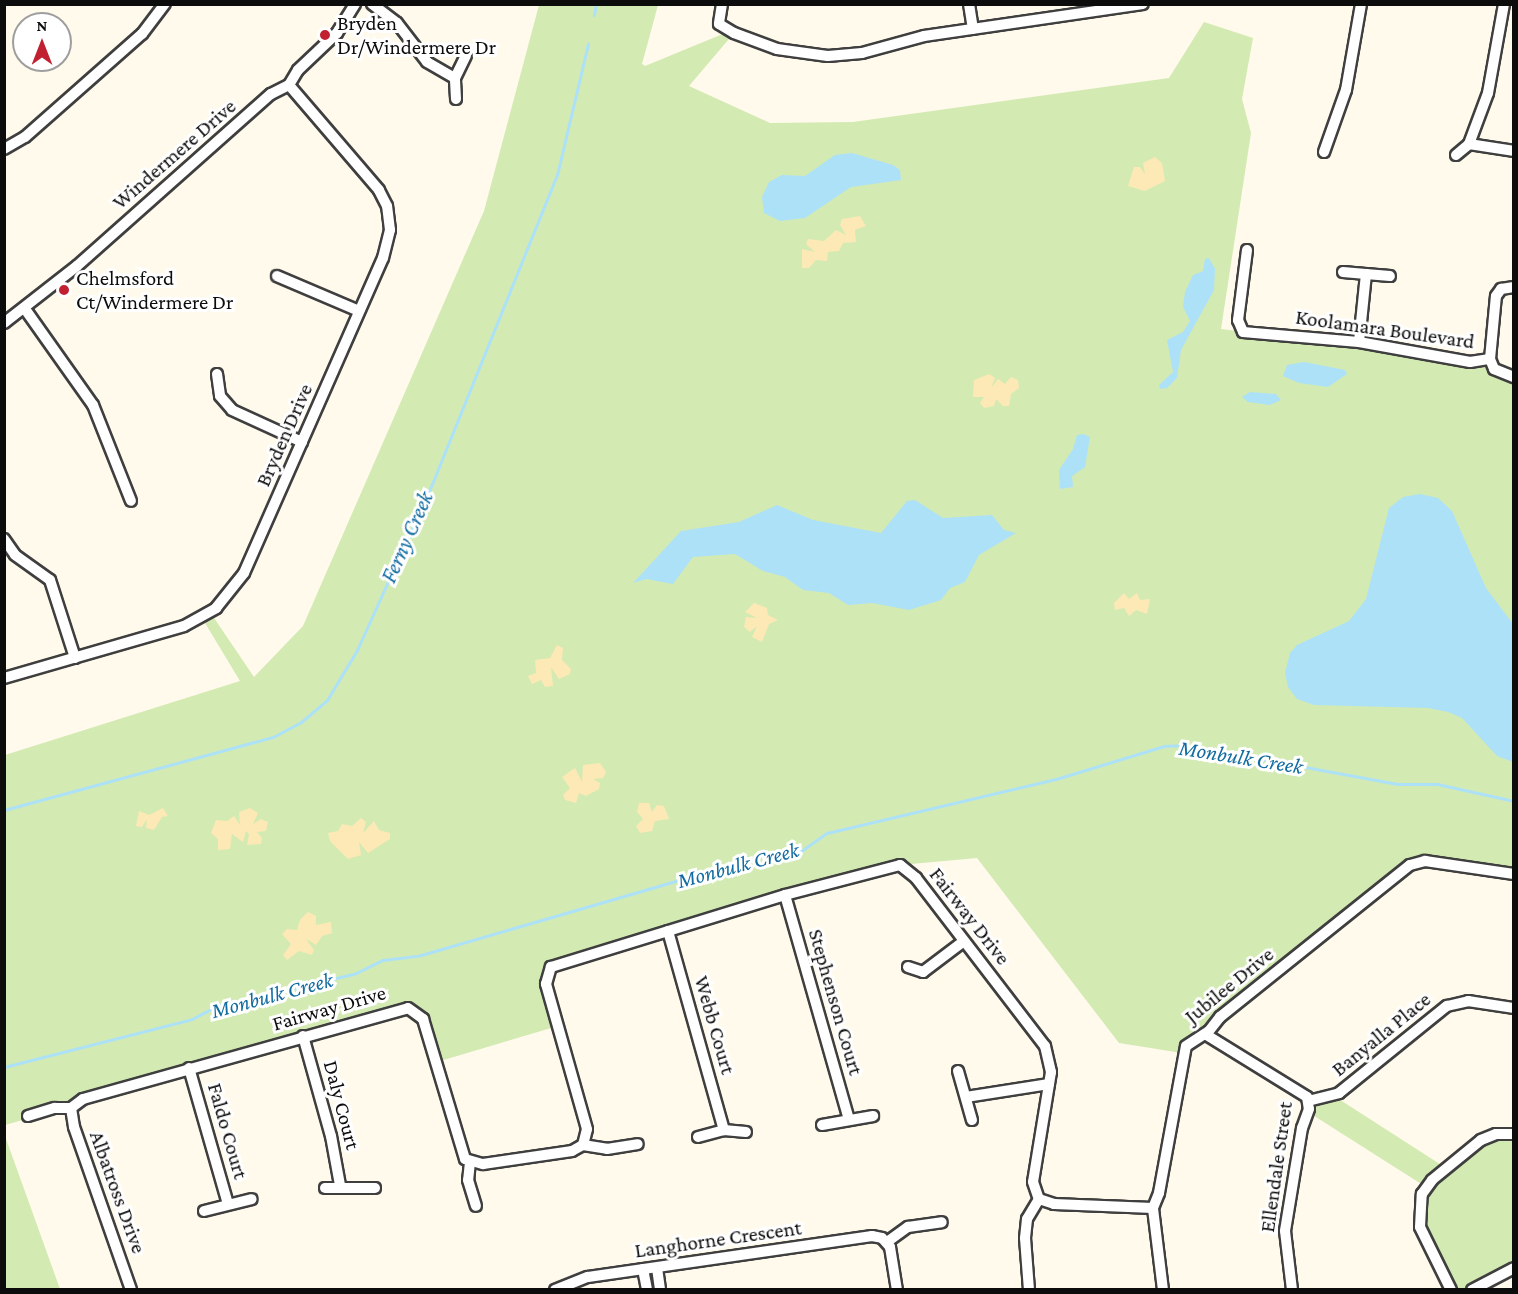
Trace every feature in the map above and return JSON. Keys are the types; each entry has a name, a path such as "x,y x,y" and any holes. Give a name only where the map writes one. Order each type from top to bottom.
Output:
{"street":[{"path":"4,149 25,137 142,34 165,4"},
{"name":"Windermere Drive","path":"4,323 25,309 271,94 289,85 298,70 338,33 355,4"},
{"path":"372,4 397,22 427,62 455,78"},
{"path":"722,4 719,24 762,44 812,55 862,53 924,36 1074,10 1143,4"},
{"path":"969,4 973,29"},
{"path":"1324,152 1346,90 1361,4"},
{"path":"1456,154 1469,144 1493,75 1505,4 1514,6"},
{"path":"456,99 455,78 466,55"},
{"name":"Bryden Drive","path":"4,678 184,626 223,602 244,573 387,245 387,206 374,183 289,85"},
{"path":"1469,144 1514,151"},
{"name":"Koolamara Boulevard","path":"1247,250 1238,320 1243,332 1359,342 1470,362 1490,359 1494,369 1514,378"},
{"path":"1343,272 1390,276"},
{"path":"1359,342 1366,274"},
{"path":"277,276 359,311"},
{"path":"1490,359 1496,296 1501,289 1514,287"},
{"path":"25,309 93,405 131,501"},
{"path":"217,374 220,396 232,410 302,442"},
{"path":"4,538 15,555 50,580 75,658"},
{"name":"Jubilee Drive","path":"1163,1290 1153,1208 1161,1185 1182,1053 1192,1040 1205,1034 1225,1014 1410,865 1425,861 1514,874"},
{"name":"Fairway Drive","path":"583,1145 587,1129 546,984 547,971 561,961 785,895 900,865 910,871 1045,1046 1051,1066 1033,1182 1039,1198"},
{"name":"Stephenson Court","path":"785,895 849,1119"},
{"name":"Webb Court","path":"668,931 724,1130"},
{"path":"908,966 923,977 964,941"},
{"name":"Banyalla Place","path":"1308,1101 1333,1097 1447,1006 1468,1001 1514,1008"},
{"name":"Fairway Drive","path":"28,1116 55,1108 71,1108 83,1098 395,1009 417,1011 462,1153 470,1162 468,1180 476,1206"},
{"name":"Ellendale Street","path":"1205,1034 1301,1091 1308,1101 1286,1224 1292,1290"},
{"name":"Daly Court","path":"303,1036 332,1136 340,1185"},
{"name":"Faldo Court","path":"189,1068 228,1204"},
{"path":"958,1071 972,1120"},
{"path":"966,1097 1049,1084"},
{"name":"Albatross Drive","path":"71,1108 74,1127 131,1290"},
{"path":"822,1125 873,1116"},
{"path":"698,1137 724,1130 746,1132"},
{"path":"1451,1290 1420,1227 1422,1194 1432,1180 1481,1140 1496,1134 1514,1134"},
{"path":"470,1162 483,1164 572,1151 583,1145 607,1149 638,1143"},
{"path":"325,1188 340,1185 375,1188"},
{"path":"1029,1290 1024,1238 1027,1219 1039,1198 1054,1204 1153,1208"},
{"name":"Faldo Court","path":"204,1211 252,1199"},
{"path":"897,1290 887,1242 908,1227 942,1222"},
{"name":"Langhorne Crescent","path":"555,1290 588,1277 643,1269 872,1236 887,1242"},
{"path":"657,1268 660,1290"},
{"path":"1473,1290 1514,1268"},
{"path":"643,1269 647,1290"}],"green space":[{"path":"539,5 658,5 642,64 645,66 730,31 734,33 689,86 770,123 853,122 1169,78 1204,22 1253,38 1242,99 1251,133 1221,329 1484,361 1513,377 1513,874 1420,861 1182,1053 1119,1043 977,858 900,865 548,969 558,1026 447,1059 435,1062 415,1009 5,1125 5,755 240,681 202,618 210,612 254,677 303,626 484,211"},
{"path":"1334,1096 1446,1168 1481,1140 1513,1134 1513,1268 1472,1289 1451,1289 1420,1227 1426,1187 1308,1112 1309,1105"},
{"path":"5,1136 60,1289 5,1289"}],"sand":[{"path":"1155,157 1162,163 1165,181 1145,191 1128,186 1134,167 1140,167 1145,174 1143,163"},
{"path":"860,216 866,226 855,230 856,242 843,243 839,251 828,252 827,261 816,260 809,268 802,268 802,249 815,252 806,244 808,239 824,241 836,230 846,235 840,225 842,219"},
{"path":"989,374 995,378 991,388 998,379 1005,384 1011,377 1018,380 1019,388 1011,394 1009,406 1003,406 996,399 994,406 984,408 980,403 984,397 973,397 974,380"},
{"path":"1124,593 1129,599 1137,593 1140,600 1150,599 1147,614 1136,610 1129,616 1124,608 1115,610 1114,603"},
{"path":"754,603 767,608 768,615 778,620 769,624 762,642 752,637 757,626 750,632 744,627 746,617 757,618 745,612"},
{"path":"557,645 563,648 562,660 571,669 570,674 559,679 551,667 553,686 545,687 541,680 532,684 528,676 536,673 535,660 550,658"},
{"path":"600,763 606,772 603,778 593,779 600,783 599,789 586,796 579,793 576,803 565,800 563,795 570,788 562,777 575,768 582,782 583,765"},
{"path":"639,803 649,803 652,812 657,805 664,806 669,819 655,821 652,831 640,833 636,826 643,819 637,812"},
{"path":"163,808 168,816 162,817 154,830 146,828 147,819 142,827 136,826 139,811 149,815"},
{"path":"250,808 258,813 253,824 261,819 268,822 266,831 257,832 262,838 261,844 247,845 249,834 246,831 243,842 232,834 230,849 218,850 218,839 211,833 216,820 227,821 234,816 240,825 239,812"},
{"path":"361,818 366,822 363,833 374,821 379,830 390,833 390,839 368,853 359,842 361,855 348,859 330,841 328,833 338,831 342,824 352,826"},
{"path":"308,912 316,916 316,925 331,922 332,933 322,936 316,945 306,939 314,950 312,955 299,951 287,960 283,955 291,944 282,934 287,929 297,930 300,920"}],"water":[{"path":"852,153 893,165 900,170 901,180 851,187 805,218 780,221 764,213 762,197 769,182 782,175 805,176 835,155"},
{"path":"1209,258 1215,269 1214,290 1181,350 1177,378 1167,388 1160,389 1159,385 1173,372 1167,340 1183,332 1190,321 1183,307 1185,292 1193,275 1203,271 1205,259"},
{"path":"1304,362 1345,370 1347,374 1328,387 1299,383 1283,376 1287,365"},
{"path":"1250,392 1276,394 1281,400 1270,405 1248,402 1242,397"},
{"path":"1083,434 1090,437 1085,467 1072,476 1073,487 1060,489 1059,470 1073,449 1077,435"},
{"path":"1420,494 1438,498 1452,511 1486,588 1513,624 1513,762 1497,756 1462,718 1448,712 1428,708 1314,705 1297,699 1288,687 1285,673 1290,653 1297,645 1349,621 1366,599 1389,508 1403,497"},
{"path":"915,500 943,518 992,515 1004,530 1016,533 979,555 965,582 950,588 941,600 909,610 872,603 848,605 829,593 803,590 785,577 763,571 735,554 693,557 673,584 646,579 633,583 681,531 739,522 777,505 813,520 881,533 907,501"}],"waterway":[{"name":"Ferny Creek","path":"594,15 596,4"},
{"name":"Ferny Creek","path":"4,810 273,737 301,722 327,700 357,650 432,484 557,175 588,44"},
{"name":"Monbulk Creek","path":"4,1067 192,1019 216,1006 354,974 383,960 421,955 761,856 801,851 827,833 1056,779 1164,746 1185,745 1397,784 1437,784 1514,801"}],"place":[{"name":"Bryden Dr/Windermere Dr","path":"325,35"},
{"name":"Chelmsford Ct/Windermere Dr","path":"64,290"}]}
